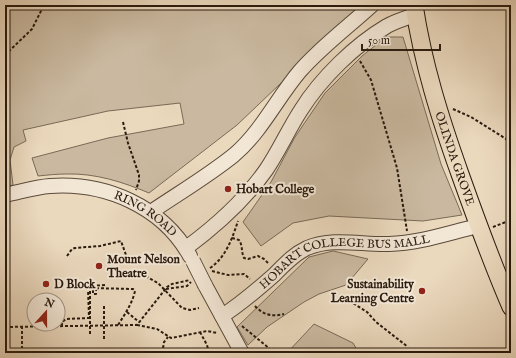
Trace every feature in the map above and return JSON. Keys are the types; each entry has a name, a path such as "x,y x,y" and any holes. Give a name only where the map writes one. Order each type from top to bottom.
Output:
{"main road":[{"name":"OLINDA GROVE","path":"414,10 435,102 479,229 511,307"}],"street":[{"path":"151,212 234,155 262,125 300,72 311,60 372,5"},
{"path":"186,248 230,212 248,193 266,170 312,94 332,71 370,37 414,10"},
{"name":"RING ROAD","path":"5,195 49,186 75,186 98,189 132,200 151,212 164,223 186,248 193,261 199,282 222,316 225,331 242,353"},
{"name":"HOBART COLLEGE BUS MALL","path":"222,316 248,298 296,254 315,245 335,242 369,244 408,242 479,229"}],"path":[{"path":"5,55 32,28 44,5"},
{"path":"354,51 371,80 397,168 408,242"},
{"path":"435,102 471,117 511,142"},
{"path":"123,122 139,176 138,187 132,200"},
{"path":"208,270 216,264 224,254 232,238 238,220 230,212"},
{"path":"479,229 511,220"},
{"path":"232,238 239,240 242,244 242,255 244,258 248,259 256,256 261,257 276,273"},
{"path":"67,256 72,249 75,248 100,246 121,241 126,256 134,262"},
{"path":"218,272 228,275 241,274"},
{"path":"131,273 158,283 182,308 186,310 199,308"},
{"path":"137,325 164,289 172,284 189,281"},
{"path":"164,289 187,286 191,283 199,282"},
{"path":"93,285 106,285"},
{"path":"93,285 93,294 96,294 96,288"},
{"path":"90,334 90,286 93,285"},
{"path":"89,325 88,288 133,289 135,293 127,312 118,325"},
{"path":"248,298 259,310 264,313 277,316 284,314"},
{"path":"345,298 367,312 376,322 408,348"},
{"path":"104,306 104,339"},
{"path":"127,312 140,322"},
{"path":"66,319 89,318"},
{"path":"66,326 137,325 157,329 171,338 207,331 225,331 237,323 270,349"},
{"path":"22,326 22,353"},
{"path":"5,327 26,326"},
{"path":"200,332 207,345 209,353"},
{"path":"163,348 164,342 168,337"}],"shaded area":[{"path":"5,5 363,5 237,125 149,193 119,182 88,175 63,174 38,176 32,158 108,138 184,124 180,103 108,111 23,130 26,141 14,147 10,160 13,185 5,187"},
{"path":"386,37 403,37 441,164 462,215 423,221 329,216 293,223 261,246 243,222 271,182 295,137 325,93 362,56"},
{"path":"333,251 368,259 346,285 319,294 304,302 267,327 248,345 237,327 309,257"},
{"path":"314,324 353,343 359,353 287,353"}],"place":[{"name":"Hobart College","path":"228,189"},
{"name":"Mount Nelson Theatre","path":"99,266"},
{"name":"D Block","path":"46,284"},
{"name":"Sustainability Learning Centre","path":"422,291"}]}
